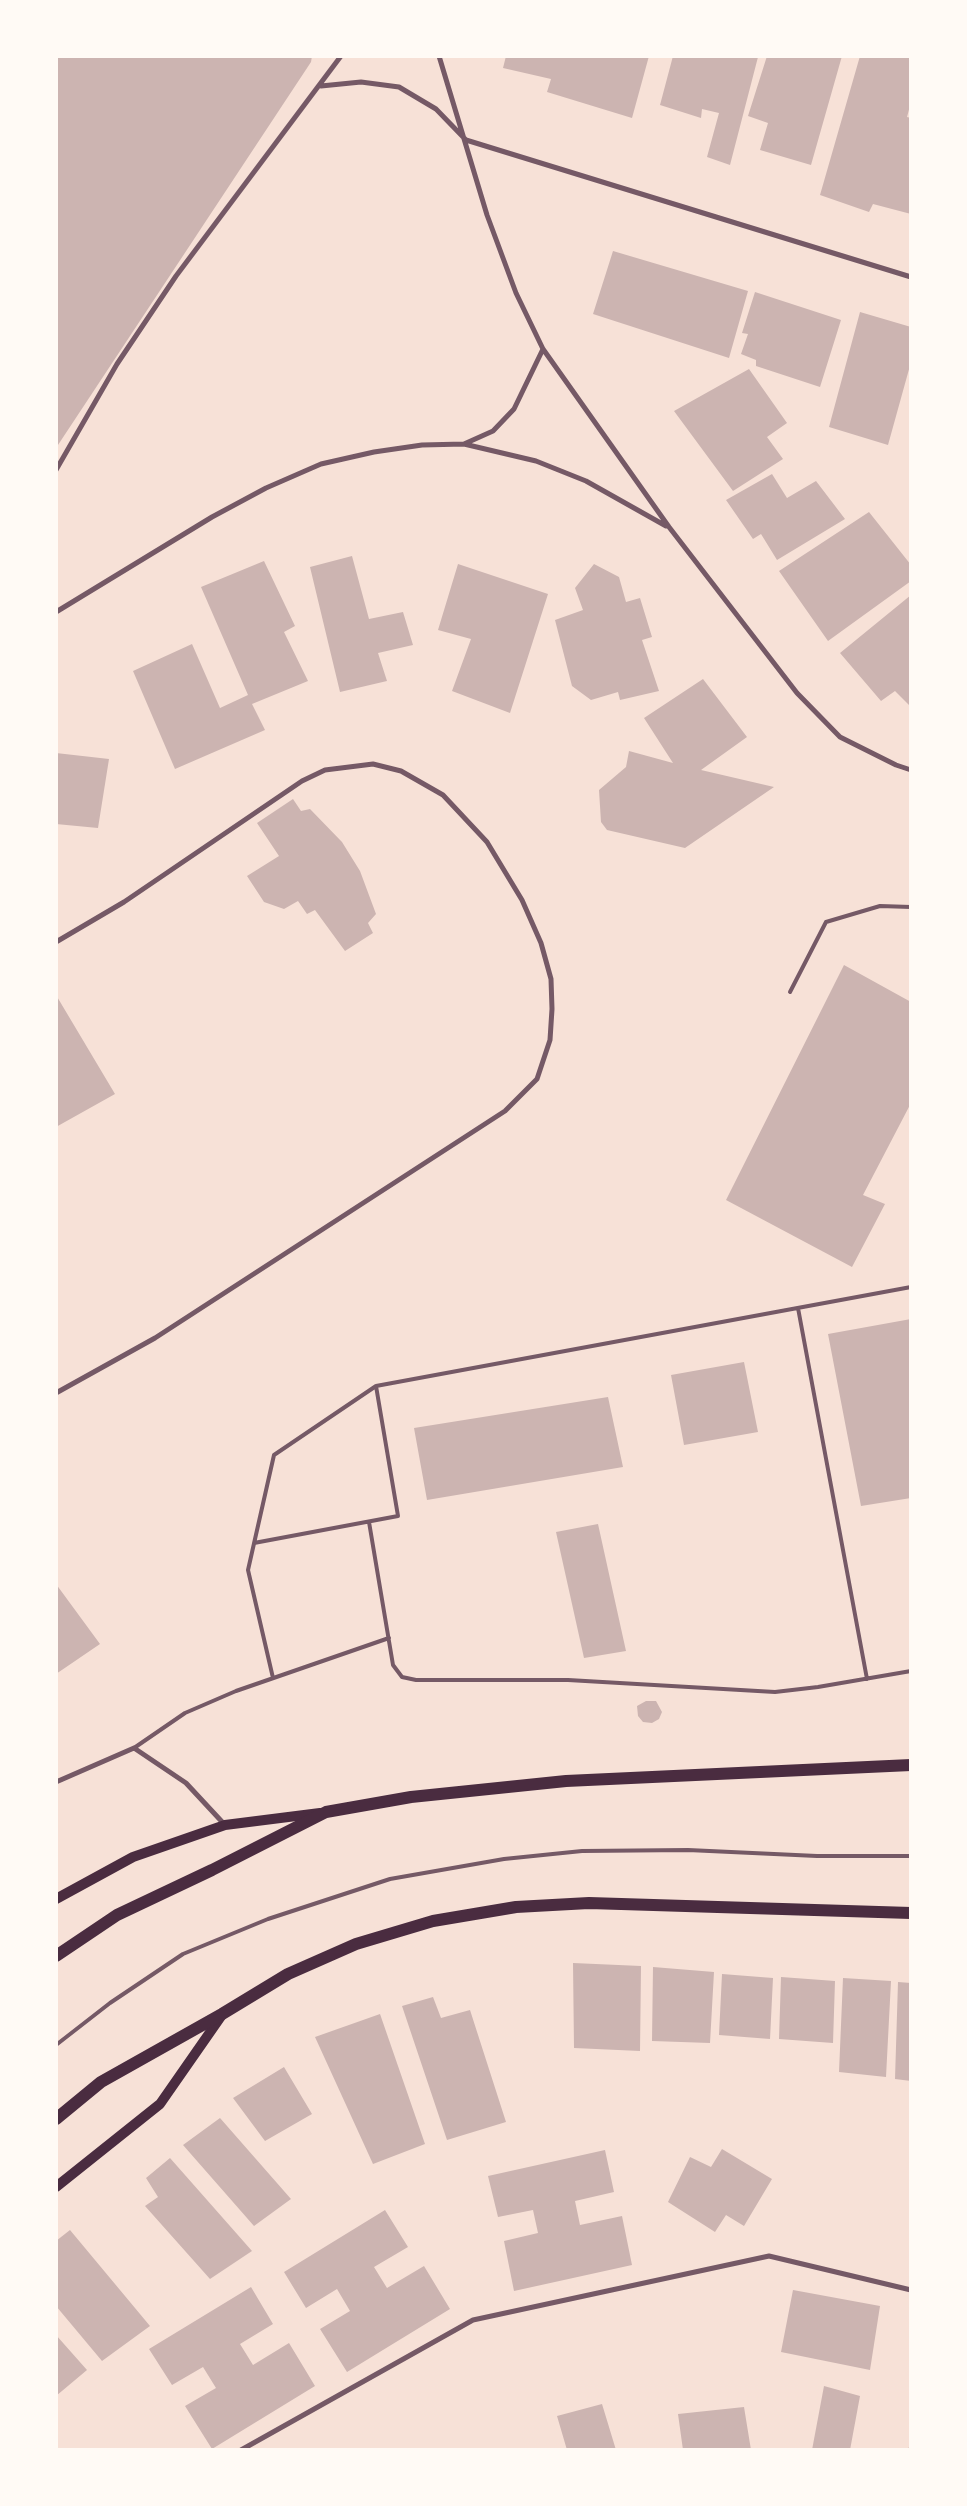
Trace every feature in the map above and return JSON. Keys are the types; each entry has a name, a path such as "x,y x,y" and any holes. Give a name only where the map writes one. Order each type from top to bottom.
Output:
{"main road":[{"path":"56,1899 133,1857 225,1825 326,1812 411,1797 566,1781 911,1765"},
{"path":"56,1956 117,1915 212,1870 326,1812"},
{"path":"56,2119 100,2082 222,2014 288,1974 356,1944 433,1922 516,1907 589,1903 911,1913"},
{"path":"56,2187 160,2104 222,2014"}],"street":[{"path":"56,470 117,364 176,276 250,176 321,86 341,56"},
{"path":"439,56 487,214 516,294 543,349 669,527 797,693 840,737 896,765 911,770"},
{"path":"321,86 361,82 399,87 436,109 466,140 911,277"},
{"path":"464,444 493,431 514,409 543,349"},
{"path":"56,612 212,516 266,488 321,464 374,452 422,445 464,444 536,461 586,481 669,527"},
{"path":"56,942 124,902 302,781 325,770 374,764 401,771 443,795 487,842 522,900 541,944 551,979 552,1009 550,1040 537,1079 504,1111 155,1338 56,1393"},
{"path":"56,1782 134,1748 186,1783 225,1825"},
{"path":"241,2450 473,2320 769,2256 911,2290"}],"lane":[{"path":"790,992 826,922 880,906 911,907"},
{"path":"273,1678 248,1570 274,1455 376,1386 911,1288"},
{"path":"798,1308 867,1679"},
{"path":"254,1544 398,1516 376,1386"},
{"path":"369,1522 393,1665 402,1677 416,1680 568,1680 775,1692 911,1671"},
{"path":"134,1748 185,1713 236,1691 389,1638"},
{"path":"56,2045 110,2003 183,1954 268,1919 390,1879 504,1859 582,1851 688,1850 817,1856 911,1856"}],"building":[{"path":"56,56 312,56 311,62 56,448"},
{"path":"506,56 649,56 632,118 547,92 551,79 503,68"},
{"path":"673,56 758,57 730,165 707,157 719,113 702,109 701,118 660,105"},
{"path":"767,56 842,56 811,165 760,150 768,123 748,116"},
{"path":"860,56 911,56 911,102 907,117 911,118 911,214 873,204 869,212 820,195"},
{"path":"613,251 748,291 729,358 593,314"},
{"path":"755,292 841,320 820,387 756,366 756,360 741,354 748,334 742,333"},
{"path":"860,312 911,327 911,362 888,445 829,427"},
{"path":"749,369 787,423 767,437 783,459 733,491 674,411"},
{"path":"772,474 787,498 816,481 845,519 777,560 761,534 753,539 726,500"},
{"path":"869,512 911,565 911,581 828,641 779,571"},
{"path":"352,556 369,619 403,612 413,645 378,653 387,681 340,692 310,567"},
{"path":"264,561 295,626 284,632 308,681 252,704 265,730 175,769 133,671 192,644 220,708 248,695 201,587"},
{"path":"458,564 548,594 510,713 452,691 471,639 438,630"},
{"path":"594,564 619,577 626,602 640,598 652,637 642,640 659,691 620,700 618,692 591,700 572,686 555,620 583,610 575,588"},
{"path":"911,595 911,707 895,691 881,701 840,653"},
{"path":"703,679 747,737 701,770 774,787 685,848 607,830 601,822 599,790 626,767 629,751 673,763 644,718"},
{"path":"56,753 109,759 98,828 56,824"},
{"path":"293,799 301,811 310,809 342,842 360,871 376,914 368,923 373,933 345,951 315,910 307,914 298,901 284,909 264,902 247,876 279,856 257,823"},
{"path":"844,965 911,1002 911,1103 863,1195 885,1204 852,1267 726,1200"},
{"path":"56,995 115,1094 56,1127"},
{"path":"911,1319 911,1498 861,1506 828,1334"},
{"path":"744,1362 758,1432 684,1445 671,1375"},
{"path":"608,1397 623,1467 427,1500 414,1428"},
{"path":"598,1524 626,1651 584,1658 556,1532"},
{"path":"56,1584 100,1644 56,1674"},
{"path":"646,1701 656,1701 662,1712 659,1719 652,1723 643,1722 638,1716 637,1706"},
{"path":"573,1963 641,1966 640,2051 574,2048"},
{"path":"653,1967 714,1972 710,2043 652,2041"},
{"path":"722,1974 773,1978 770,2039 719,2035"},
{"path":"781,1977 835,1981 833,2043 779,2039"},
{"path":"843,1978 891,1981 886,2077 839,2072"},
{"path":"898,1982 911,1983 911,2081 895,2079"},
{"path":"433,1997 441,2018 470,2010 506,2122 447,2140 402,2006"},
{"path":"380,2014 425,2144 373,2164 315,2037"},
{"path":"284,2067 312,2114 265,2141 233,2098"},
{"path":"220,2118 291,2199 254,2226 183,2145"},
{"path":"722,2149 772,2179 744,2226 726,2215 715,2232 668,2202 690,2157 711,2167"},
{"path":"605,2150 614,2192 575,2201 580,2225 622,2216 632,2265 514,2291 504,2241 538,2233 533,2210 498,2217 488,2176"},
{"path":"170,2158 252,2251 210,2279 145,2206 158,2197 146,2178"},
{"path":"385,2210 408,2247 374,2267 387,2288 424,2266 450,2309 347,2372 320,2329 350,2311 337,2289 306,2308 284,2272"},
{"path":"70,2230 150,2326 102,2361 56,2306 56,2241"},
{"path":"251,2287 273,2324 240,2344 253,2365 289,2343 315,2386 212,2449 185,2406 216,2388 203,2367 172,2385 149,2349"},
{"path":"793,2290 880,2306 870,2370 781,2352"},
{"path":"56,2335 87,2370 56,2396"},
{"path":"824,2386 860,2396 850,2450 812,2450"},
{"path":"602,2404 616,2450 567,2450 557,2416"},
{"path":"744,2407 751,2450 683,2450 678,2414"}]}
